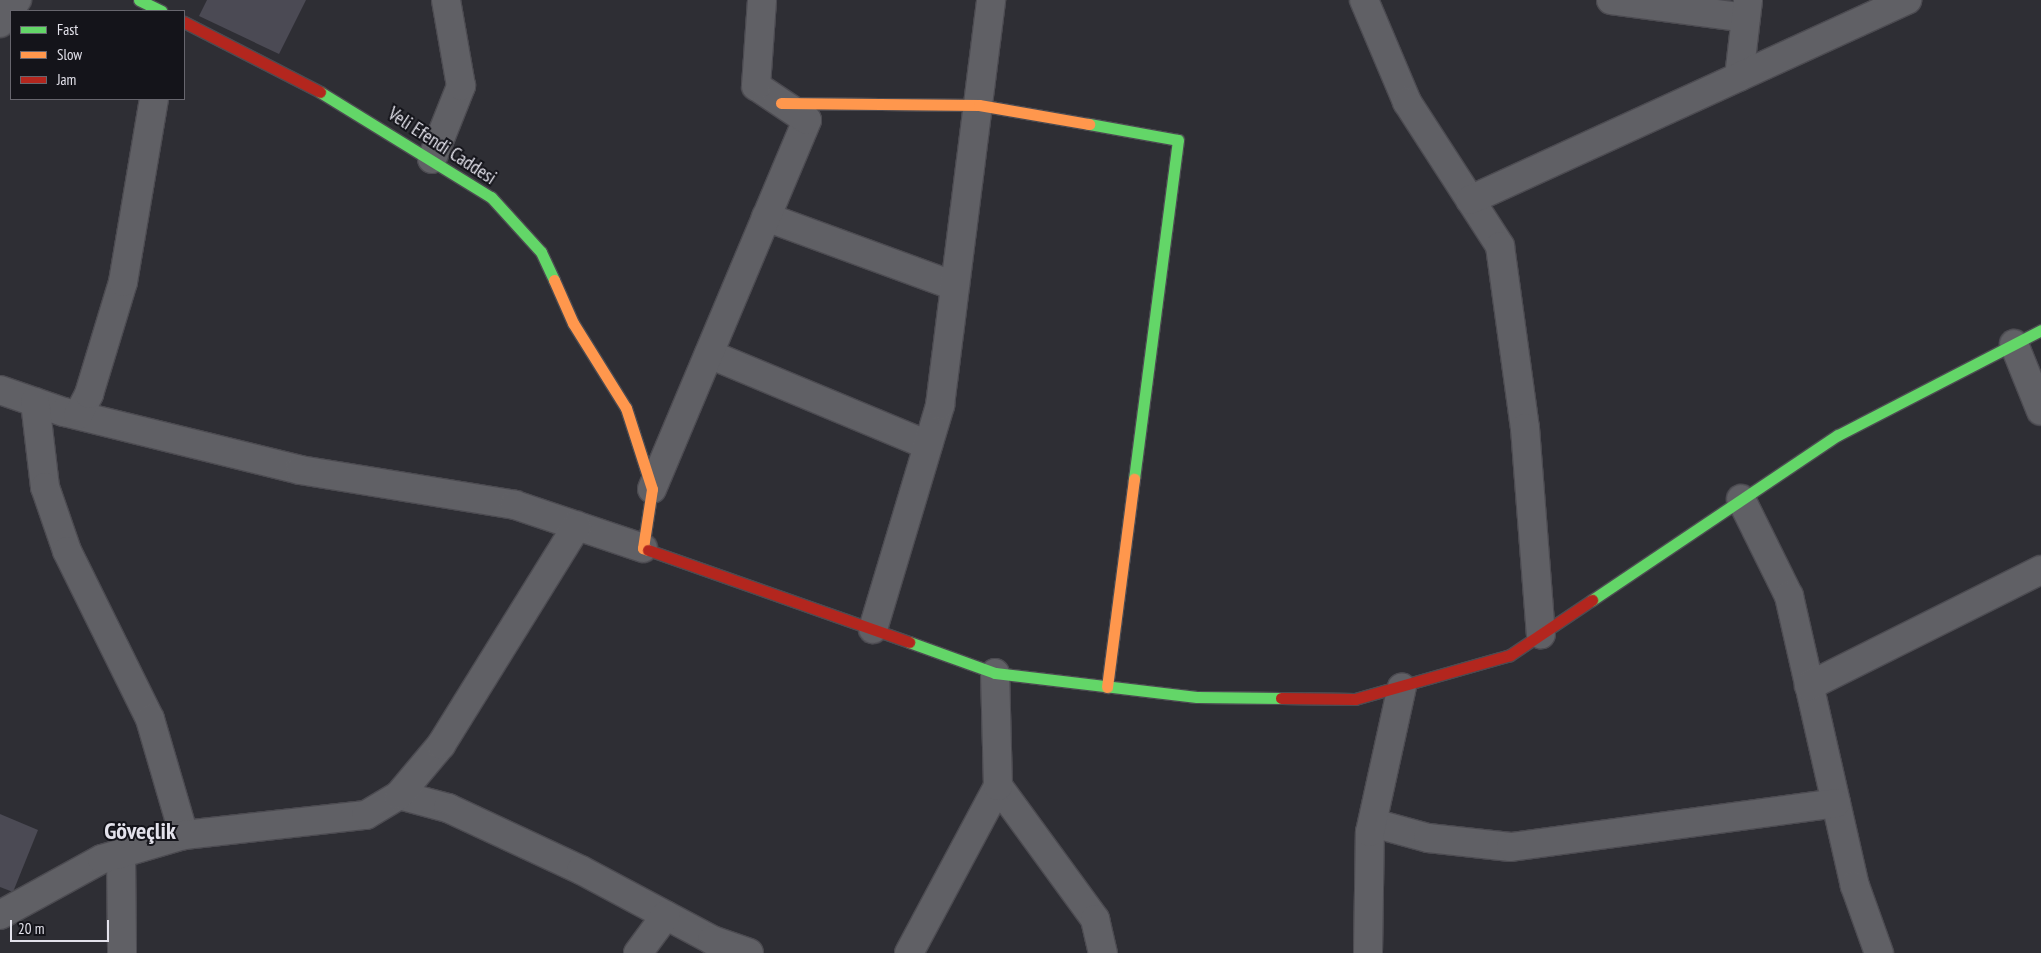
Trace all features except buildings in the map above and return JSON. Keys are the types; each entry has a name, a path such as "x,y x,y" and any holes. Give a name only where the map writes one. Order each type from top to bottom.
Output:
{"street":[{"path":"0,23 17,0"},
{"path":"432,160 461,86 446,0"},
{"path":"652,489 807,120 756,86 762,0"},
{"path":"873,629 940,405 991,0"},
{"path":"1364,0 1407,102 1470,200 1501,255 1525,428 1541,634"},
{"path":"1610,0 1747,9 1739,77"},
{"path":"1470,200 1907,0"},
{"name":"Veli Efendi Caddesi","path":"185,23 342,103 491,197 541,252 573,323 626,408 652,489 643,548"},
{"path":"78,415 89,394 123,282 154,100"},
{"path":"781,103 978,105 1178,140 1107,687"},
{"path":"766,217 955,286"},
{"path":"0,390 78,415 300,470 516,505 995,673 1197,697 1356,699 1510,655 1838,435 2041,330"},
{"path":"2014,344 2041,411"},
{"path":"709,354 928,445"},
{"path":"36,402 45,486 67,551 150,719 184,835"},
{"path":"1741,500 1789,596 1855,886 1879,953"},
{"path":"0,915 102,859 184,835 366,815 399,794 441,745 577,526"},
{"path":"1809,686 2041,570"},
{"path":"908,953 998,786 995,673"},
{"path":"1368,953 1373,823 1402,687"},
{"path":"998,786 1095,919 1104,953"},
{"path":"399,794 448,808 666,915 749,953"},
{"path":"1373,823 1428,838 1511,847 1836,803"},
{"path":"121,854 122,953"},
{"path":"638,953 666,915"}],"traffic: fast":[{"path":"139,0 160,10"},
{"path":"320,92 491,197 541,252 554,280"},
{"path":"1089,124 1178,140 1134,479"},
{"path":"1592,600 1838,435 2041,330"},
{"path":"909,642 995,673 1197,697 1281,698"}],"traffic: slow":[{"path":"781,103 979,105 1089,124"},
{"path":"554,280 573,323 626,408 652,489 643,548 648,550"},
{"path":"1107,687 1134,479"}],"traffic: jam":[{"path":"185,23 320,92"},
{"path":"648,550 909,642"},
{"path":"1281,698 1355,699 1510,655 1592,600"}],"district":[{"name":"Göveçlik","path":"140,831"}]}
